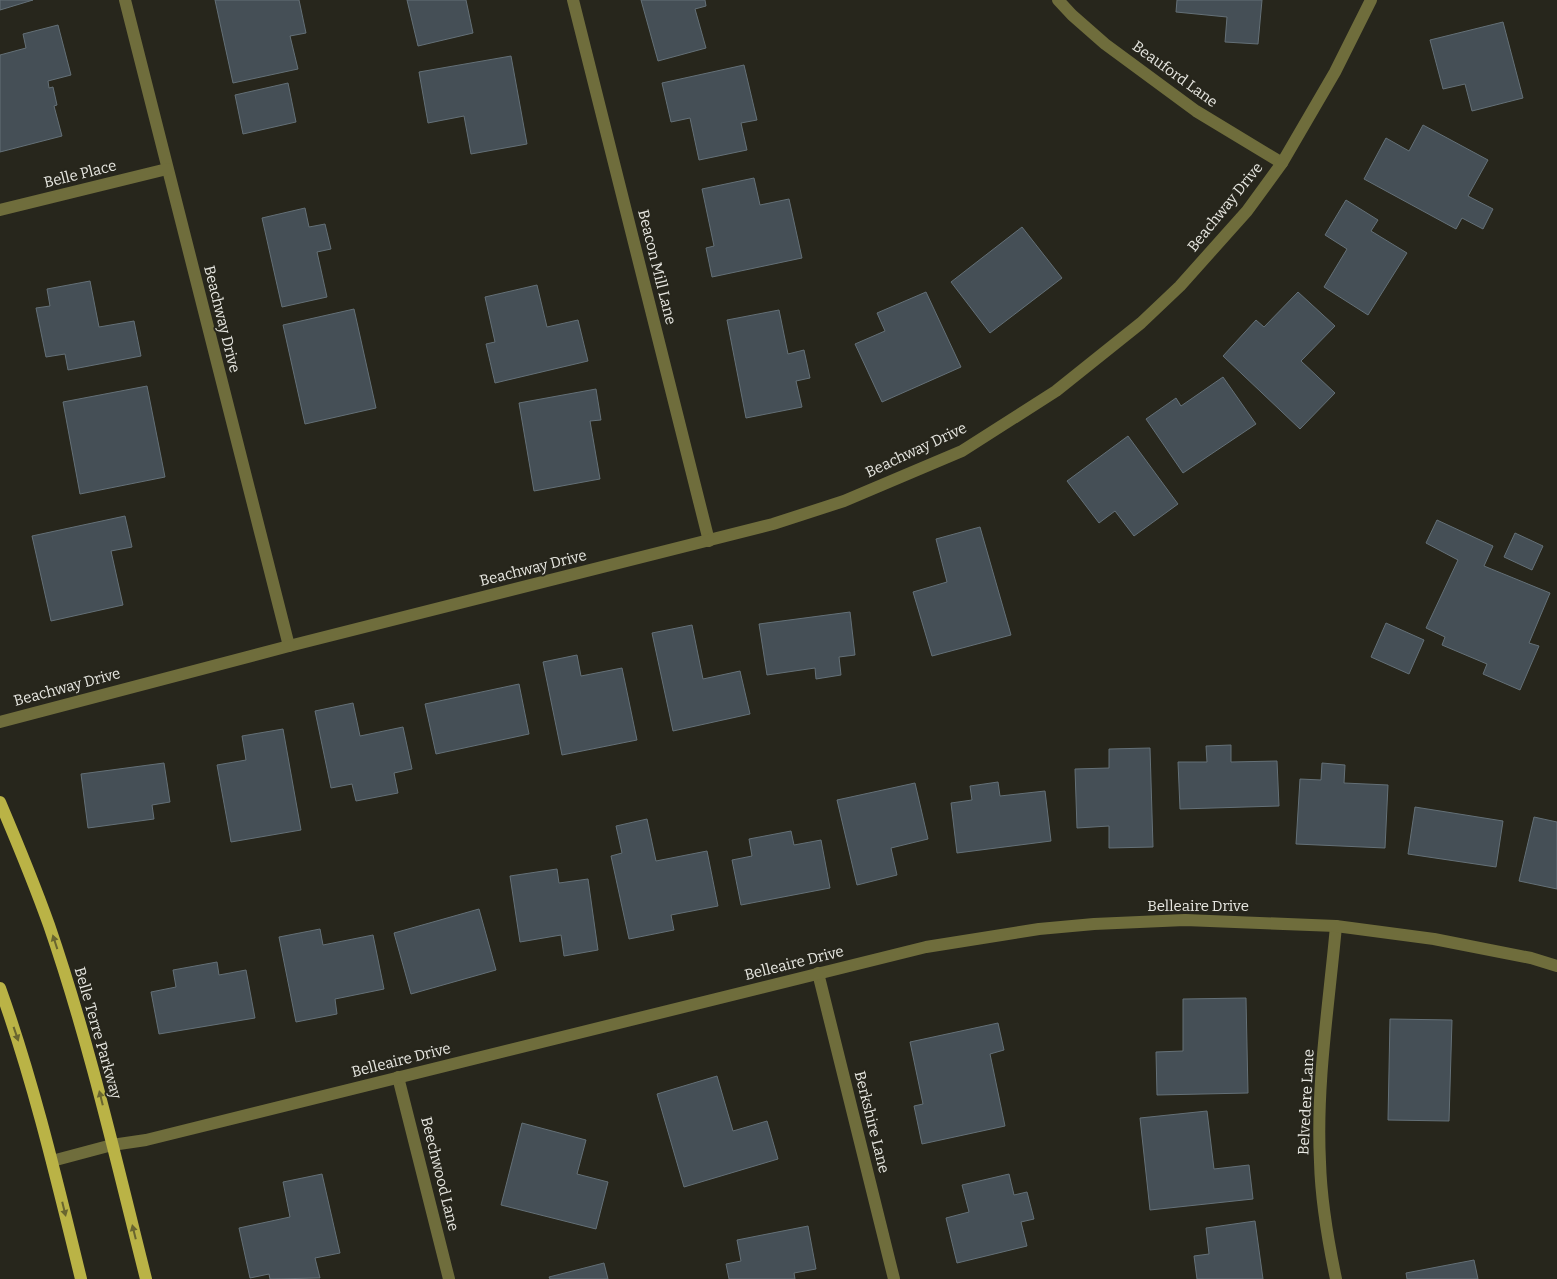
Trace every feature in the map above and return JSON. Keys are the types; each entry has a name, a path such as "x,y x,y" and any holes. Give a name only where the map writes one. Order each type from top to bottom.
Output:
{"main road":[{"name":"Belle Terre Parkway","path":"0,802 49,925 97,1084 146,1279"},
{"path":"0,988 18,1039 52,1161 81,1279"}],"street":[{"name":"Beachway Drive","path":"125,0 288,646"},
{"name":"Beacon Mill Lane","path":"573,0 709,541"},
{"name":"Beauford Lane","path":"1058,0 1072,16 1106,44 1188,106 1282,163"},
{"name":"Beachway Drive","path":"0,722 288,646 773,524 844,501 962,451 1056,391 1140,323 1180,286 1247,211 1282,163 1336,72 1372,0"},
{"name":"Belle Place","path":"0,210 167,169"},
{"name":"Belleaire Drive","path":"52,1161 112,1145 146,1140 818,973 926,947 982,937 1094,924 1185,920 1336,926 1434,939 1531,958 1557,966"},
{"name":"Belvedere Lane","path":"1336,926 1320,1106 1320,1163 1327,1236 1336,1279"},
{"name":"Berkshire Lane","path":"818,973 894,1279"},
{"name":"Beechwood Lane","path":"398,1077 449,1279"}],"building":[{"path":"0,0 33,0 0,10"},
{"path":"215,0 299,0 306,33 290,36 298,69 233,83"},
{"path":"407,0 466,0 473,33 418,46"},
{"path":"641,0 705,0 706,6 695,9 706,48 658,61"},
{"path":"1177,0 1262,0 1258,44 1225,42 1227,17 1176,12"},
{"path":"1503,22 1523,98 1472,111 1465,84 1443,89 1430,40"},
{"path":"58,25 71,75 48,81 49,88 53,87 57,105 54,106 62,136 0,152 0,55 26,48 23,34"},
{"path":"511,56 527,144 471,154 464,116 428,123 419,72"},
{"path":"744,65 757,120 741,123 747,150 699,160 690,118 671,122 662,83"},
{"path":"288,83 296,122 243,134 235,95"},
{"path":"1423,125 1488,160 1468,196 1493,209 1483,229 1462,218 1456,229 1364,179 1386,138 1409,151"},
{"path":"754,178 760,205 789,199 802,258 712,277 706,248 714,246 702,189"},
{"path":"1346,200 1378,220 1371,231 1407,253 1368,315 1324,287 1347,249 1325,235"},
{"path":"305,208 309,227 325,224 331,249 317,252 327,297 282,307 262,218"},
{"path":"1022,227 1062,278 990,333 951,282"},
{"path":"90,281 99,327 134,321 141,356 68,370 65,354 46,357 36,308 50,306 47,289"},
{"path":"537,285 547,327 578,320 588,361 495,383 486,344 495,342 485,297"},
{"path":"926,292 961,367 882,402 855,344 885,331 877,313"},
{"path":"1298,292 1335,326 1301,361 1335,393 1300,429 1223,356 1256,320 1264,327"},
{"path":"354,309 376,408 305,424 283,325"},
{"path":"779,310 788,354 804,350 810,378 796,381 802,407 746,418 727,320"},
{"path":"1223,377 1256,424 1183,473 1146,419 1176,398 1181,406"},
{"path":"147,386 165,477 80,494 63,402"},
{"path":"596,389 601,420 590,421 600,479 534,491 519,403"},
{"path":"1128,436 1178,504 1134,536 1115,511 1099,523 1067,481"},
{"path":"125,516 132,547 111,551 123,605 51,621 32,536"},
{"path":"1437,520 1493,546 1484,566 1550,593 1529,643 1539,646 1520,690 1483,674 1487,664 1442,645 1445,637 1426,628 1458,560 1426,543"},
{"path":"980,527 1011,635 932,656 913,592 947,582 936,539"},
{"path":"1515,533 1543,546 1532,570 1504,557"},
{"path":"850,612 855,655 839,657 841,675 816,679 815,668 767,675 759,624"},
{"path":"1386,623 1424,640 1409,674 1371,657"},
{"path":"692,625 703,679 740,671 750,714 673,731 652,633"},
{"path":"577,655 581,676 622,668 637,740 562,755 543,662"},
{"path":"519,684 529,734 436,754 425,704"},
{"path":"353,703 360,736 403,727 412,769 394,773 398,793 356,801 352,784 331,788 315,711"},
{"path":"283,729 301,830 231,842 217,765 246,760 242,736"},
{"path":"1231,745 1231,762 1277,761 1279,806 1180,809 1178,762 1207,762 1206,746"},
{"path":"1150,748 1153,847 1109,848 1109,826 1077,828 1075,769 1109,768 1109,749"},
{"path":"164,763 170,802 152,805 154,819 88,828 81,774"},
{"path":"1322,763 1345,765 1344,783 1388,785 1385,848 1296,844 1300,779 1321,780"},
{"path":"998,782 1000,796 1045,791 1051,841 957,853 951,803 972,800 970,786"},
{"path":"915,783 928,839 891,848 897,875 857,885 837,800"},
{"path":"1415,807 1503,821 1496,867 1408,854"},
{"path":"1534,817 1557,822 1557,889 1519,881"},
{"path":"647,819 656,861 707,851 718,906 671,915 674,930 629,939 611,856 622,853 616,826"},
{"path":"791,831 794,845 821,840 830,888 741,905 732,860 752,856 749,839"},
{"path":"557,869 559,883 588,879 598,950 564,956 561,935 520,942 510,876"},
{"path":"479,909 496,970 411,994 394,933"},
{"path":"320,929 323,945 373,935 384,989 335,999 337,1014 296,1022 279,937"},
{"path":"217,962 219,975 246,970 255,1018 159,1034 151,992 176,987 173,970"},
{"path":"1246,998 1248,1093 1157,1095 1156,1052 1183,1051 1183,999"},
{"path":"1390,1019 1452,1020 1449,1121 1388,1120"},
{"path":"998,1023 1004,1050 990,1054 1005,1126 922,1144 914,1106 923,1104 910,1042"},
{"path":"717,1076 733,1131 767,1121 778,1159 684,1187 657,1094"},
{"path":"1207,1111 1214,1169 1249,1165 1253,1199 1150,1210 1140,1118"},
{"path":"522,1123 586,1140 577,1174 608,1182 596,1229 501,1205"},
{"path":"322,1174 340,1253 315,1258 320,1278 270,1279 269,1274 250,1278 239,1228 290,1217 283,1182"},
{"path":"1009,1174 1014,1195 1027,1192 1034,1219 1021,1222 1027,1246 957,1263 946,1218 969,1212 962,1185"},
{"path":"1255,1221 1263,1279 1197,1279 1194,1256 1209,1254 1206,1228"},
{"path":"808,1226 816,1269 794,1273 795,1279 729,1279 726,1264 741,1261 737,1240"},
{"path":"1474,1260 1478,1279 1407,1279 1406,1273"},
{"path":"604,1263 608,1279 550,1279 549,1277"}]}
